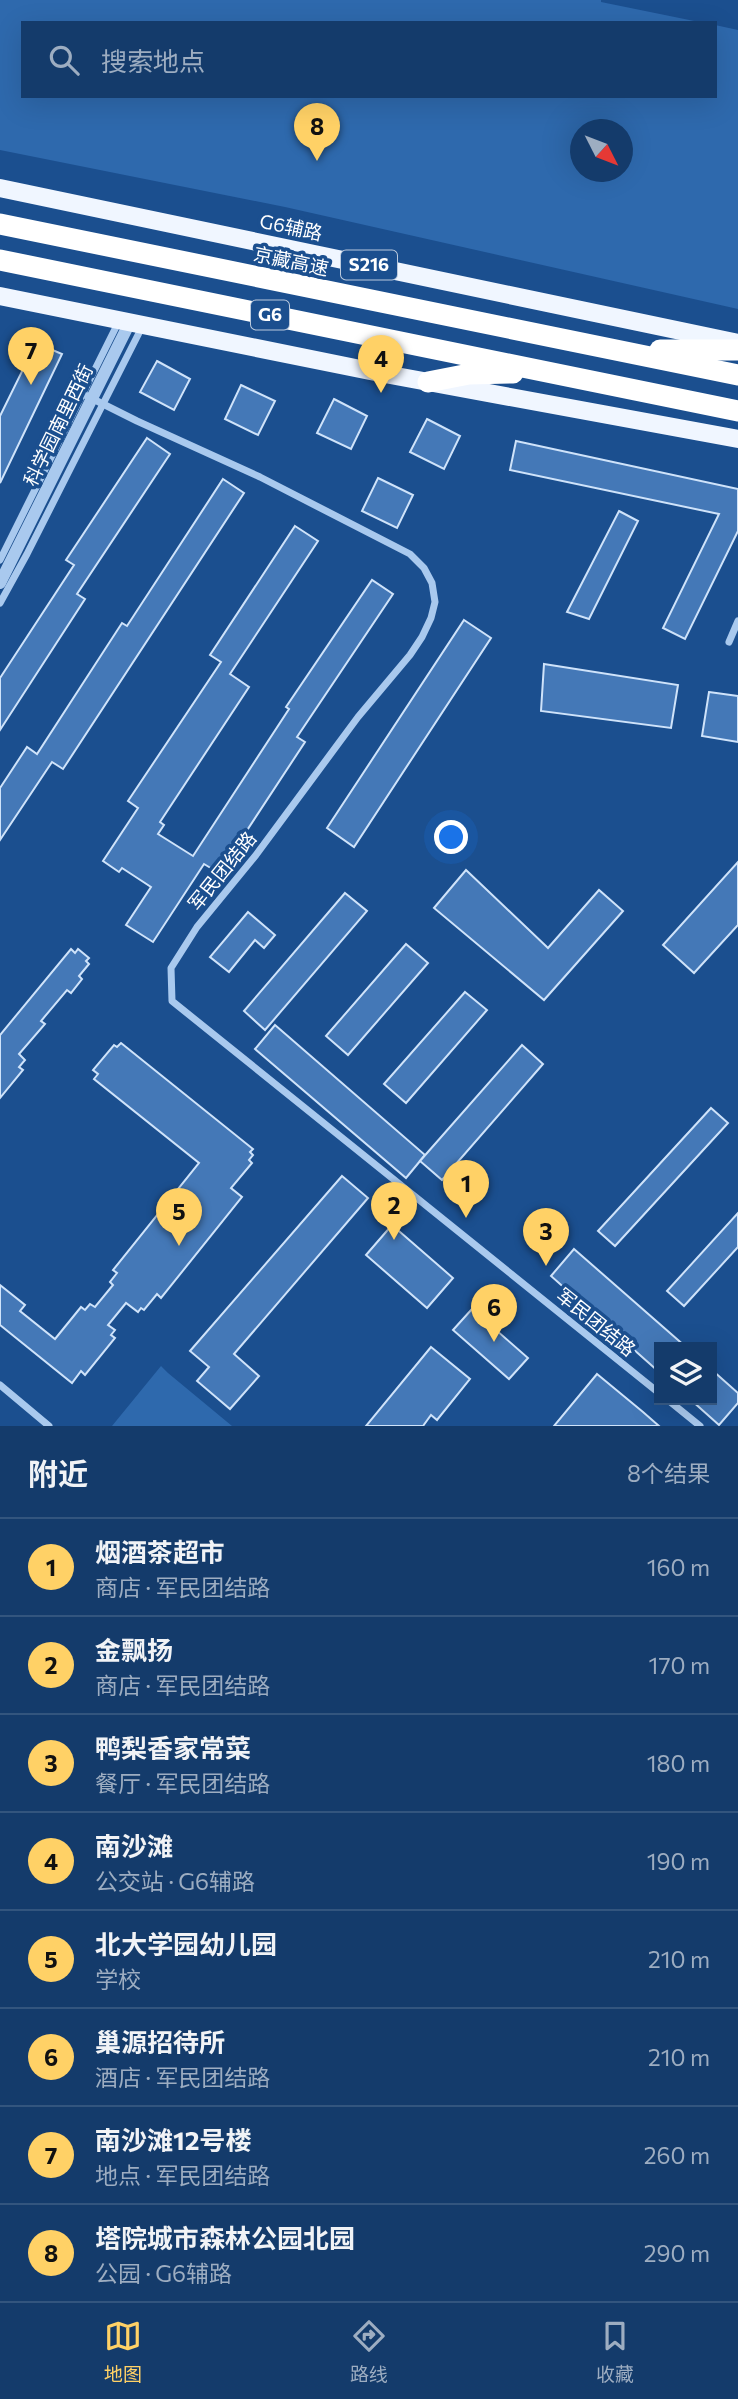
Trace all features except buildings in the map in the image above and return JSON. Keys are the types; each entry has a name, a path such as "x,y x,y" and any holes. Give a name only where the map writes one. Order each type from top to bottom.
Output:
{"highway":[{"name":"京藏高速","path":"0,224 738,375"},
{"name":"G6","path":"0,260 738,411"},
{"path":"611,350 738,350"},
{"path":"428,382 469,374 540,370"},
{"path":"608,384 738,426"}],"main road":[{"name":"G6辅路","path":"0,188 738,343"},
{"path":"0,296 428,382 738,439"}],"street":[{"name":"科学园南里西街","path":"0,583 131,322"},
{"path":"0,560 93,399"},
{"path":"0,603 27,554 93,399"},
{"name":"军民团结路","path":"93,399 260,477 410,554 424,568 432,583 435,602 431,618 410,655 358,717 257,855 197,927 171,968 172,1001 654,1389"},
{"path":"729,642 738,621"},
{"path":"0,1385 49,1426"},
{"path":"674,1405 700,1426"}],"shaded area":[{"path":"0,0 601,0 694,21 21,21 21,98 717,98 717,25 738,30 738,309 285,207 0,150"},
{"path":"161,1366 168,1373 232,1426 112,1426"}],"place":[{"name":"塔院城市森林公园北园","path":"317,161"},
{"name":"南沙滩12号楼","path":"31,385"},
{"name":"南沙滩","path":"381,393"},
{"name":"烟酒茶超市","path":"466,1218"},
{"name":"金飘扬","path":"394,1240"},
{"name":"北大学园幼儿园","path":"179,1246"},
{"name":"鸭梨香家常菜","path":"546,1266"},
{"name":"巢源招待所","path":"494,1342"}]}
